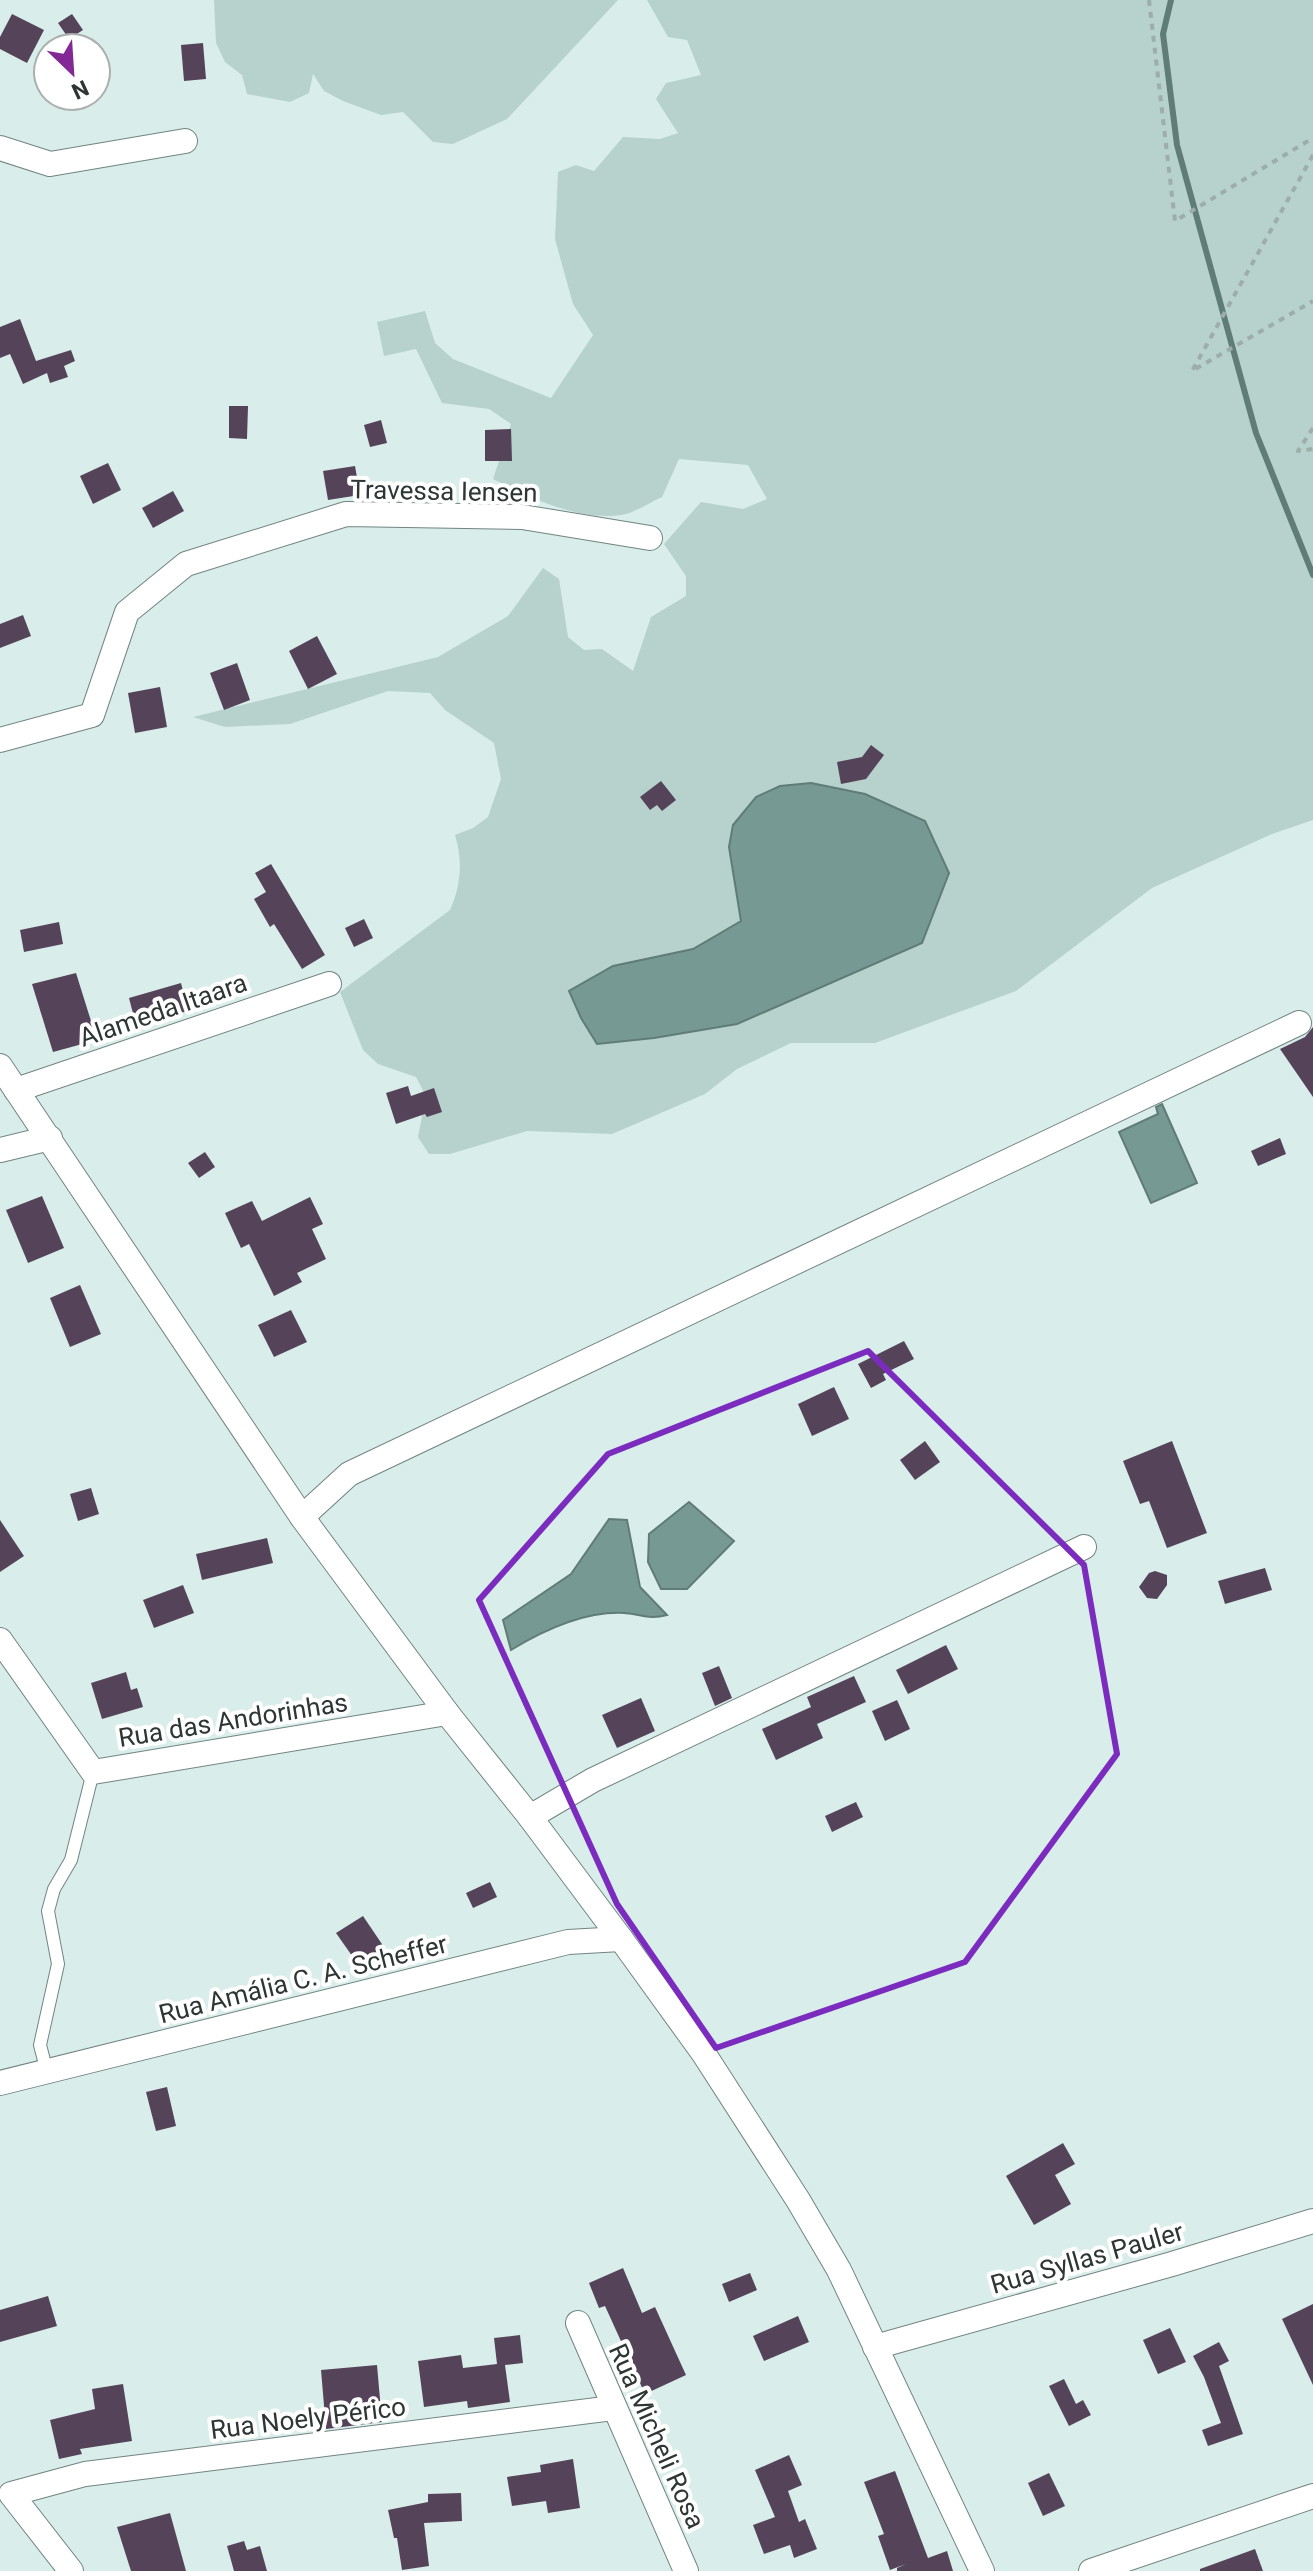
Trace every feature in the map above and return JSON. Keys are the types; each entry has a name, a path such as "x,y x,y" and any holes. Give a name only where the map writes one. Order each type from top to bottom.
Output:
{"street":[{"path":"0,148 50,164 185,141"},
{"name":"Travessa Iensen","path":"0,740 92,715 127,612 186,564 346,514 522,517 650,538"},
{"name":"Alameda Itaara","path":"16,1090 329,984"},
{"path":"302,1517 349,1474 1299,1023"},
{"path":"0,1066 302,1517 447,1713 530,1817 704,2054 839,2270 982,2571"},
{"path":"0,1150 50,1138"},
{"path":"530,1817 593,1780 1084,1547"},
{"name":"Rua das Andorinhas","path":"0,1640 93,1772 447,1713"},
{"name":"Rua Amália C. A. Scheffer","path":"0,2083 568,1942 621,1939"},
{"name":"Rua Syllas Pauler","path":"875,2347 1313,2221"},
{"name":"Rua Micheli Rosa","path":"578,2323 686,2571"},
{"name":"Rua Noely Périco","path":"71,2571 11,2494 85,2474 613,2408"},
{"path":"1091,2571 1313,2496"}],"lane":[{"path":"47,2072 40,2045 58,1964 48,1911 54,1889 71,1860 93,1772"}],"path":[{"path":"1149,0 1175,221 1313,138"},
{"path":"1313,155 1192,371 1313,301"},
{"path":"1313,428 1298,451 1313,449"}],"highlighted area":[{"path":"868,1351 1084,1565 1117,1754 965,1962 716,2048 617,1904 479,1600 608,1454"}],"shaded area":[{"path":"214,0 618,0 507,119 453,144 433,142 403,112 381,115 343,101 324,91 313,74 309,93 290,102 247,94 242,75 225,62 216,43"},
{"path":"647,0 1313,0 1313,820 1272,834 1152,888 1016,991 875,1043 791,1043 737,1069 705,1094 612,1134 527,1131 450,1154 429,1154 418,1137 426,1096 416,1077 378,1064 363,1050 340,992 450,910 460,873 455,835 473,828 488,817 501,779 494,743 445,710 430,693 388,691 290,724 225,727 193,717 438,657 508,616 543,568 559,579 568,637 584,650 602,649 633,671 651,617 686,596 686,576 664,544 701,502 743,509 767,499 748,465 679,459 662,497 626,514 589,515 539,500 493,479 511,424 489,409 442,403 416,349 384,356 377,322 425,311 435,343 453,359 551,398 593,335 573,304 555,239 558,172 576,165 594,171 623,137 660,139 678,133 656,99 666,83 701,75 687,40 668,37"},
{"path":"811,783 865,794 925,821 949,873 922,943 737,1024 597,1044 569,991 613,966 693,949 741,921 729,847 733,825 756,797 780,786"},
{"path":"1162,1104 1197,1183 1151,1203 1119,1132 1158,1114 1156,1107"},
{"path":"689,1502 734,1541 687,1589 661,1589 648,1562 649,1534"},
{"path":"609,1519 627,1520 640,1587 667,1615 594,1615 551,1629 511,1650 503,1620 571,1574"}],"building":[{"path":"12,14 44,30 32,32 32,53 27,63 0,49 0,37"},
{"path":"72,14 83,30 64,32 58,23"},
{"path":"203,43 206,79 184,81 181,45"},
{"path":"20,319 36,361 71,350 75,361 64,366 68,377 50,383 47,373 23,384 10,354 0,358 0,327"},
{"path":"229,406 248,406 247,439 229,438"},
{"path":"381,420 387,443 370,447 364,425"},
{"path":"511,429 512,461 485,461 485,430"},
{"path":"108,463 121,490 93,504 80,476"},
{"path":"355,466 360,495 328,500 323,471"},
{"path":"173,491 184,511 153,528 142,508"},
{"path":"23,615 31,636 0,648 0,624"},
{"path":"317,636 337,674 308,689 289,651"},
{"path":"237,663 250,700 224,710 210,673"},
{"path":"160,687 167,727 135,733 128,693"},
{"path":"871,745 884,755 866,779 841,784 837,762 862,757"},
{"path":"661,781 676,800 662,811 657,805 650,810 640,797"},
{"path":"271,864 325,955 302,969 274,924 270,927 254,899 266,892 255,873"},
{"path":"364,919 373,938 354,947 345,928"},
{"path":"59,922 63,944 24,952 20,930"},
{"path":"76,973 97,1040 53,1052 32,984"},
{"path":"181,983 188,1011 136,1025 129,998"},
{"path":"1313,1027 1313,1097 1280,1049 1305,1037"},
{"path":"408,1086 411,1096 434,1088 442,1112 396,1124 386,1093"},
{"path":"1280,1138 1286,1154 1258,1166 1251,1151"},
{"path":"205,1152 215,1167 199,1178 188,1163"},
{"path":"42,1196 64,1248 28,1263 6,1210"},
{"path":"310,1197 323,1224 312,1229 326,1259 297,1273 302,1282 274,1296 249,1244 241,1248 225,1213 252,1201 262,1221"},
{"path":"80,1285 101,1334 70,1347 50,1298"},
{"path":"291,1310 307,1342 274,1357 258,1325"},
{"path":"904,1341 914,1359 883,1374 886,1380 871,1388 858,1364"},
{"path":"834,1387 849,1419 812,1436 798,1404"},
{"path":"925,1441 940,1462 915,1480 900,1460"},
{"path":"1172,1441 1207,1533 1167,1548 1149,1501 1140,1504 1123,1461"},
{"path":"91,1488 99,1514 78,1521 70,1494"},
{"path":"0,1520 24,1556 0,1572"},
{"path":"267,1538 273,1563 202,1580 196,1554"},
{"path":"1265,1568 1272,1590 1225,1604 1218,1581"},
{"path":"1155,1571 1167,1575 1167,1585 1157,1599 1147,1598 1139,1587 1149,1573"},
{"path":"183,1585 194,1613 154,1628 143,1600"},
{"path":"946,1645 958,1669 908,1694 896,1670"},
{"path":"719,1666 732,1698 715,1706 702,1673"},
{"path":"126,1672 131,1690 137,1688 143,1707 102,1719 91,1683"},
{"path":"854,1676 866,1702 817,1724 823,1738 776,1760 762,1729 811,1707 807,1697"},
{"path":"641,1698 655,1731 617,1748 602,1715"},
{"path":"897,1700 910,1729 885,1741 872,1711"},
{"path":"856,1802 863,1817 832,1832 825,1816"},
{"path":"490,1882 497,1897 473,1908 466,1893"},
{"path":"363,1916 388,1953 362,1970 336,1933"},
{"path":"167,2087 176,2126 156,2131 146,2092"},
{"path":"1063,2143 1075,2164 1055,2175 1071,2204 1034,2225 1006,2176"},
{"path":"623,2268 642,2313 655,2307 686,2375 645,2394 605,2306 599,2308 589,2283"},
{"path":"750,2273 757,2290 729,2302 722,2284"},
{"path":"48,2296 57,2326 0,2342 0,2310"},
{"path":"1313,2304 1313,2385 1282,2319"},
{"path":"798,2316 809,2342 764,2361 753,2336"},
{"path":"1170,2328 1186,2362 1158,2374 1143,2340"},
{"path":"520,2335 523,2363 505,2365 510,2402 468,2408 467,2401 424,2407 418,2361 461,2355 463,2368 497,2364 494,2338"},
{"path":"1219,2342 1229,2361 1219,2366 1243,2434 1208,2446 1202,2430 1221,2423 1193,2356"},
{"path":"377,2365 382,2422 326,2429 321,2370"},
{"path":"1064,2379 1076,2404 1083,2400 1091,2415 1069,2426 1049,2386"},
{"path":"123,2384 132,2441 80,2449 82,2454 59,2459 50,2420 95,2409 92,2389"},
{"path":"789,2455 802,2485 788,2491 799,2522 805,2519 817,2549 794,2558 790,2545 764,2554 753,2525 775,2517 755,2470"},
{"path":"573,2459 580,2508 548,2513 546,2501 512,2506 507,2477 541,2472 540,2465"},
{"path":"895,2471 928,2558 947,2551 953,2571 897,2571 906,2564 890,2570 878,2536 884,2534 864,2482"},
{"path":"1049,2473 1065,2506 1043,2516 1028,2483"},
{"path":"461,2493 462,2521 424,2523 429,2566 402,2570 397,2538 394,2538 388,2510 428,2502 428,2494"},
{"path":"170,2513 186,2571 131,2571 117,2527"},
{"path":"244,2541 247,2550 260,2546 267,2571 234,2571 227,2546"},
{"path":"1255,2549 1263,2571 1200,2571 1200,2569"}],"waterway":[{"path":"1171,0 1163,34 1177,145 1256,433 1313,575"}]}
